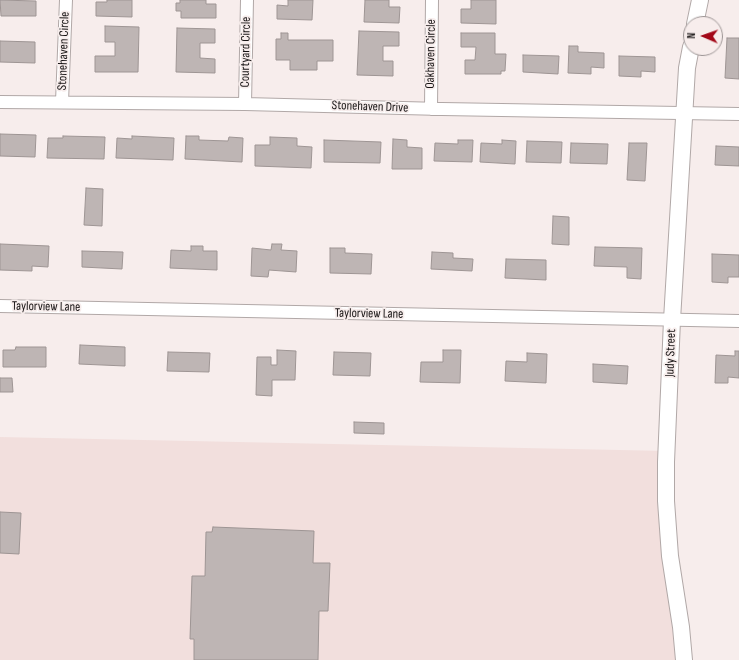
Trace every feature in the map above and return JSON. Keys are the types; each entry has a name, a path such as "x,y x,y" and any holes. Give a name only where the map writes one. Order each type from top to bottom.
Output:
{"street":[{"name":"Stonehaven Circle","path":"62,102 66,0"},
{"name":"Courtyard Circle","path":"245,104 247,0"},
{"name":"Oakhaven Circle","path":"431,109 432,0"},
{"path":"697,16 700,0"},
{"name":"Judy Street","path":"684,660 681,627 670,556 666,501 666,462 672,320 687,68 689,56"},
{"name":"Stonehaven Drive","path":"0,102 245,104 431,109 739,114"},
{"name":"Taylorview Lane","path":"0,306 739,321"}],"shaded area":[{"path":"0,437 667,451 684,660 0,660"}],"building":[{"path":"0,0 36,1 36,16 1,16"},
{"path":"107,0 132,0 132,17 96,16 96,2 107,2"},
{"path":"180,0 206,0 206,4 216,4 216,18 181,18 181,11 176,11 176,3 180,3"},
{"path":"288,0 313,0 312,20 277,19 277,5 288,6"},
{"path":"365,0 389,0 389,7 400,7 399,23 364,22"},
{"path":"471,0 496,0 496,24 461,23 461,9 471,9"},
{"path":"105,26 139,27 138,72 95,72 95,56 115,56 115,42 105,42"},
{"path":"177,28 215,29 215,43 200,43 200,58 215,59 215,73 176,72"},
{"path":"359,31 399,32 399,46 383,46 383,61 393,61 393,76 357,75"},
{"path":"281,33 288,33 288,40 333,40 333,61 317,61 317,70 290,70 290,60 276,60 276,39 281,39"},
{"path":"461,33 495,33 495,54 506,54 505,71 501,71 501,74 465,74 465,60 475,60 476,47 461,47"},
{"path":"727,38 739,38 739,79 725,78"},
{"path":"0,41 35,42 35,63 0,62"},
{"path":"569,46 578,46 578,52 604,53 604,68 591,67 591,74 568,73"},
{"path":"523,55 559,56 558,74 523,72"},
{"path":"619,56 655,57 655,72 641,71 641,77 619,76"},
{"path":"0,134 36,135 35,157 0,156"},
{"path":"63,136 105,137 104,159 47,158 48,138 63,138"},
{"path":"132,136 174,138 173,160 116,158 117,138 132,139"},
{"path":"186,136 199,136 199,140 228,141 229,137 243,138 242,162 185,159"},
{"path":"270,137 297,138 297,146 312,147 311,168 255,166 255,145 270,145"},
{"path":"393,139 407,140 407,147 422,148 422,169 392,169"},
{"path":"324,140 381,142 380,163 324,162"},
{"path":"458,140 473,140 472,162 434,161 435,143 458,144"},
{"path":"502,140 516,141 515,164 480,162 481,143 502,144"},
{"path":"527,141 562,142 561,163 526,162"},
{"path":"571,143 608,144 607,164 570,163"},
{"path":"629,143 647,143 645,181 627,180"},
{"path":"716,146 739,147 739,166 715,165"},
{"path":"86,188 103,189 102,226 84,225"},
{"path":"553,216 569,217 569,245 552,244"},
{"path":"0,244 49,246 48,267 32,266 32,271 0,270"},
{"path":"272,244 282,244 281,250 297,251 296,272 269,270 268,277 251,276 252,248 271,250"},
{"path":"191,246 203,246 203,251 217,251 217,270 170,268 171,250 191,251"},
{"path":"595,247 642,248 641,279 627,278 627,267 594,266"},
{"path":"330,248 345,248 345,253 372,254 371,274 330,273"},
{"path":"82,251 123,252 122,269 82,267"},
{"path":"432,252 453,253 453,258 473,259 472,271 431,269"},
{"path":"712,254 739,255 739,277 728,277 728,283 712,282"},
{"path":"506,259 546,260 546,280 505,278"},
{"path":"80,345 125,347 125,366 79,364"},
{"path":"16,347 46,347 46,367 3,367 3,350 15,350"},
{"path":"277,350 296,351 295,380 272,380 272,396 256,395 257,357 271,357 271,365 277,365"},
{"path":"443,350 461,350 460,383 420,382 421,362 443,362"},
{"path":"735,351 739,351 739,378 728,377 728,383 715,383 716,355 735,356"},
{"path":"168,352 210,353 209,372 167,371"},
{"path":"334,352 371,353 370,376 333,375"},
{"path":"527,353 547,354 546,383 505,381 506,361 527,362"},
{"path":"593,364 628,366 627,384 593,382"},
{"path":"0,378 12,378 13,392 0,392"},
{"path":"354,422 384,423 384,434 354,433"},
{"path":"0,512 21,513 19,554 0,553"},
{"path":"213,527 314,531 313,563 330,563 328,611 319,611 318,660 194,660 194,639 190,639 192,576 205,576 206,532 212,532"}]}
